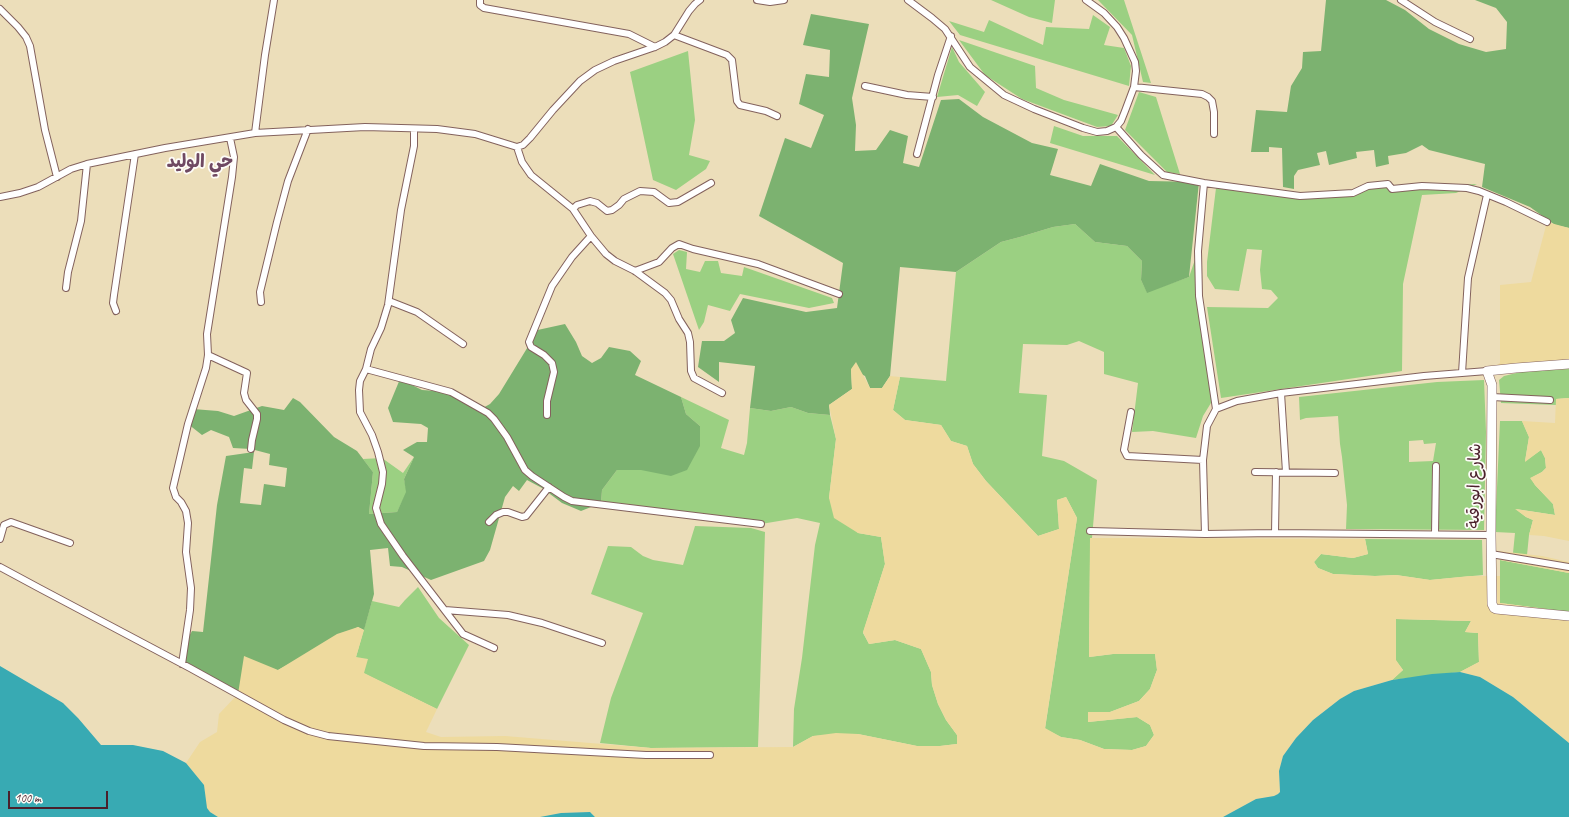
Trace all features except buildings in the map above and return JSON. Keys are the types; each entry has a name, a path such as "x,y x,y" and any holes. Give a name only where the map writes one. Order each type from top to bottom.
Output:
{"main road":[{"path":"1487,371 1569,364"},
{"name":"شارع ابورقية","path":"1487,371 1492,385 1492,604 1496,609 1569,616"}],"street":[{"path":"255,133 274,0"},
{"path":"480,0 480,5 484,8 629,34 655,47"},
{"path":"757,0 770,2 784,0"},
{"path":"908,0 932,18 951,36 970,67 1013,100 1083,128 1098,132 1111,131 1121,121 1134,87 1136,71 1124,38 1117,28 1104,14 1086,0"},
{"path":"1401,0 1435,22 1470,39"},
{"path":"0,197 20,193 38,187 72,169 87,164 164,148 255,133 365,127 437,129 475,134 517,147 522,145 530,138 580,81 595,70 614,61 655,47 674,35 696,1"},
{"path":"0,9 22,32 30,46 45,130 57,177"},
{"path":"674,35 727,55 732,60 737,101 740,105 766,111 777,116"},
{"path":"917,154 951,36"},
{"path":"865,86 907,95 933,97"},
{"path":"1134,87 1202,94 1212,101 1214,112 1214,134"},
{"path":"1116,127 1141,155 1164,174 1204,183 1300,196 1353,193 1368,186 1388,184 1392,189 1422,186 1467,188 1487,194 1547,222"},
{"path":"260,302 260,292 288,181 308,129"},
{"path":"414,129 414,146 401,210 389,301 381,328 360,381 358,390 360,412 372,435 383,472 382,484 376,508 381,524 403,556 463,634 494,648"},
{"path":"182,664 187,640 191,588 186,552 188,523 186,511 182,502 176,497 173,488 188,424 206,368 208,355 206,334 232,177 234,156 230,138"},
{"path":"517,147 522,162 531,175 573,209 591,236 606,254 615,261 635,271 665,293 671,300 679,319 688,333 690,342 690,362 694,378 722,393"},
{"path":"116,311 113,304 114,295 135,154"},
{"path":"66,288 68,272 81,222 87,164"},
{"path":"573,209 584,202 590,201 607,211 612,210 624,199 640,191 654,192 669,203 678,202 712,183"},
{"path":"1204,183 1198,251 1199,296 1216,409 1207,426 1203,460 1205,534"},
{"path":"1462,373 1468,278 1487,194"},
{"path":"547,415 547,402 554,372 552,363 544,355 531,347 529,342 552,286 572,257 591,236"},
{"path":"635,271 659,262 672,248 679,244 693,249 758,264 839,294"},
{"path":"389,301 417,312 462,344"},
{"path":"208,355 247,373 244,393 246,400 257,414 252,448"},
{"path":"366,369 451,392 488,413 503,432 525,470 564,498 572,501 761,524"},
{"path":"1216,409 1237,401 1281,393 1487,371"},
{"path":"1281,393 1286,472"},
{"path":"1492,397 1550,400"},
{"path":"1131,412 1124,450 1127,456 1203,460"},
{"path":"1435,534 1436,466"},
{"path":"1254,472 1335,473"},
{"path":"1275,533 1276,472"},
{"path":"489,522 496,515 504,512 522,517 526,516 549,487"},
{"path":"0,539 4,525 11,522 70,543"},
{"path":"1090,531 1205,534 1275,533 1491,535"},
{"path":"1491,554 1569,567"},
{"path":"0,566 38,588 284,720 309,731 328,736 424,746 497,747 646,756 710,754"},
{"path":"445,610 508,615 542,623 602,643"}],"green space":[{"path":"991,0 1055,0 1052,23 1029,17"},
{"path":"1098,0 1124,0 1151,83 1143,82 1132,35"},
{"path":"1326,0 1386,0 1405,10 1429,29 1459,44 1486,52 1506,49 1507,22 1496,8 1475,0 1569,0 1569,228 1555,225 1530,207 1482,187 1485,164 1429,150 1422,145 1406,153 1388,156 1389,164 1376,167 1374,150 1356,152 1357,158 1329,165 1326,151 1317,153 1320,165 1298,170 1294,176 1294,189 1283,187 1282,148 1269,147 1269,152 1251,152 1256,110 1287,112 1291,86 1302,68 1303,52 1321,51"},
{"path":"811,14 869,24 852,98 856,125 855,151 876,150 890,130 908,136 903,163 919,167 941,100 959,99 983,117 1032,143 1058,149 1050,175 1091,186 1100,164 1149,181 1199,182 1189,277 1147,293 1141,280 1142,261 1127,246 1095,242 1075,224 1053,227 1001,242 956,272 900,267 890,376 882,388 870,388 865,376 851,369 852,389 829,405 830,415 808,413 791,407 771,411 750,408 755,366 719,362 719,382 698,367 702,341 724,341 735,333 731,320 743,298 806,312 837,308 843,263 759,216 785,138 811,148 824,115 799,104 806,74 829,77 830,50 803,45"},
{"path":"1093,15 1110,27 1104,45 1124,48 1131,66 1129,86 960,35 949,21 984,32 989,20 1043,45 1046,27 1089,29"},
{"path":"959,40 1035,66 1036,88 1064,100 1118,115 1111,126 1097,127 1022,99 985,75"},
{"path":"952,47 959,62 985,92 977,106 958,95 937,97"},
{"path":"688,51 695,120 689,155 710,161 706,169 676,190 653,180 630,72"},
{"path":"1139,92 1156,97 1180,174 1167,172 1125,130"},
{"path":"1054,126 1083,136 1117,136 1155,175 1050,143"},
{"path":"1388,184 1392,189 1422,186 1477,184 1456,193 1422,195 1403,284 1402,371 1221,398 1207,307 1268,308 1278,298 1271,290 1262,289 1260,270 1262,250 1247,249 1239,291 1215,289 1207,276 1207,262 1216,188 1301,196 1342,194"},
{"path":"1075,224 1095,242 1127,246 1142,261 1141,280 1147,292 1189,277 1198,251 1199,296 1214,398 1203,416 1196,438 1153,431 1132,432 1138,383 1104,374 1104,352 1079,341 1067,345 1023,344 1019,393 1047,395 1042,456 1064,461 1097,480 1090,561 1089,657 1113,654 1155,654 1157,670 1150,689 1139,701 1110,712 1088,712 1088,722 1137,717 1150,725 1154,735 1146,746 1132,750 1104,749 1080,740 1061,737 1045,729 1077,518 1066,497 1057,500 1059,529 1038,536 986,481 973,464 967,446 951,441 941,425 905,420 893,410 900,377 946,381 956,272 1001,242 1053,227"},
{"path":"679,250 687,252 686,269 700,272 705,261 718,261 721,273 742,276 744,267 832,298 834,303 809,308 740,294 730,311 708,305 704,322 699,330 673,254"},
{"path":"565,324 576,342 582,356 592,363 601,358 609,347 630,351 641,361 635,375 681,397 686,414 700,426 700,446 687,470 671,476 641,470 617,470 602,490 601,503 581,511 562,503 542,488 527,480 519,491 513,486 505,497 490,550 484,561 431,580 402,567 390,566 388,548 370,550 374,594 364,630 358,627 278,670 238,694 182,664 187,640 192,631 203,632 217,505 226,456 254,452 252,469 244,468 240,503 261,505 264,484 285,487 287,468 269,465 270,454 251,449 233,448 229,437 211,430 202,435 188,424 193,409 218,411 234,416 262,406 284,410 293,398 300,402 334,437 357,451 373,472 369,514 397,512 406,492 404,479 414,457 403,450 417,442 427,442 428,428 421,424 393,422 388,408 400,379 422,390 451,392 481,409 490,404 499,394 529,345 533,331"},
{"path":"1569,369 1569,398 1556,399 1556,405 1501,403 1499,380 1504,376 1525,371"},
{"path":"1484,380 1486,432 1484,530 1346,529 1347,505 1338,416 1306,418 1300,420 1299,397 1437,382","holes":["1423,440 1424,444 1436,443 1433,461 1409,462 1409,441"]},
{"path":"681,397 729,420 721,448 744,455 747,443 750,408 771,411 791,407 808,413 830,415 836,439 829,498 858,533 881,537 885,564 863,633 869,644 895,640 921,649 931,672 932,685 938,704 946,720 957,735 957,744 917,746 858,734 813,736 793,747 794,709 802,658 815,545 820,523 797,518 761,524 601,503 602,490 617,470 641,470 700,426 686,414"},
{"path":"1500,421 1522,421 1529,437 1525,461 1541,450 1545,458 1546,468 1531,478 1535,485 1553,504 1555,515 1516,509 1526,517 1533,520 1529,535 1527,555 1513,553 1515,533 1495,532"},
{"path":"414,457 404,479 407,492 397,512 369,514 373,472 363,459 382,458 403,473"},
{"path":"695,526 751,528 765,532 758,747 651,748 600,743 611,698 643,613 591,594 608,546 631,547 643,556 653,560 683,565"},
{"path":"1365,539 1482,540 1483,575 1430,580 1396,575 1375,576 1333,574 1318,568 1314,562 1321,554 1353,558 1368,554"},
{"path":"1500,560 1569,573 1569,612 1500,603"},
{"path":"418,587 439,618 469,645 437,709 363,673 356,657 372,601 399,607"},
{"path":"1396,619 1471,621 1465,632 1478,633 1479,662 1460,672 1392,680 1403,670 1396,661"}],"sand":[{"path":"1547,222 1569,228 1569,364 1487,371 1500,363 1500,285 1531,282"},
{"path":"856,362 870,388 882,388 890,376 900,377 893,410 905,420 941,425 951,441 967,446 973,464 986,481 1038,536 1059,529 1057,500 1066,497 1077,518 1045,728 1061,737 1080,740 1104,749 1132,750 1146,746 1154,735 1150,725 1137,717 1088,722 1088,712 1110,712 1139,701 1150,689 1157,670 1155,654 1113,654 1089,657 1090,538 1365,539 1368,554 1353,558 1321,554 1314,562 1318,568 1333,574 1375,576 1396,575 1430,580 1470,576 1500,576 1500,603 1569,612 1569,743 1513,697 1480,677 1460,672 1479,662 1478,633 1465,632 1471,621 1396,619 1396,660 1403,670 1392,680 1354,691 1340,699 1313,720 1296,738 1283,756 1279,771 1280,792 1274,796 1256,799 1223,817 595,817 590,812 561,813 540,817 218,817 206,808 204,785 186,763 200,742 217,732 219,714 238,694 244,656 278,670 337,634 358,627 364,630 356,657 368,659 364,673 437,709 426,732 441,737 505,736 651,748 793,747 813,736 836,733 858,734 917,746 957,744 957,735 946,720 938,704 932,685 931,672 921,649 895,640 869,644 863,632 885,564 881,537 858,533 834,518 829,498 836,439 829,405 852,389 851,369"},
{"path":"1569,398 1569,541 1544,536 1529,535 1533,520 1515,509 1555,515 1553,504 1530,478 1542,472 1546,468 1545,458 1541,450 1525,462 1529,437 1522,421 1555,423 1556,399"},
{"path":"1499,551 1542,556 1569,562 1569,573 1500,560"}],"water":[{"path":"0,666 63,703 101,745 133,745 163,751 186,763 204,785 207,808 218,817 0,817"},
{"path":"1460,672 1480,677 1513,697 1569,743 1569,817 1223,817 1256,799 1274,796 1280,792 1279,771 1283,756 1296,738 1313,720 1340,699 1354,691 1392,680 1432,674"},
{"path":"590,812 595,817 540,817 561,813"}],"district":[{"name":"حي الوليد","path":"200,162"}]}
